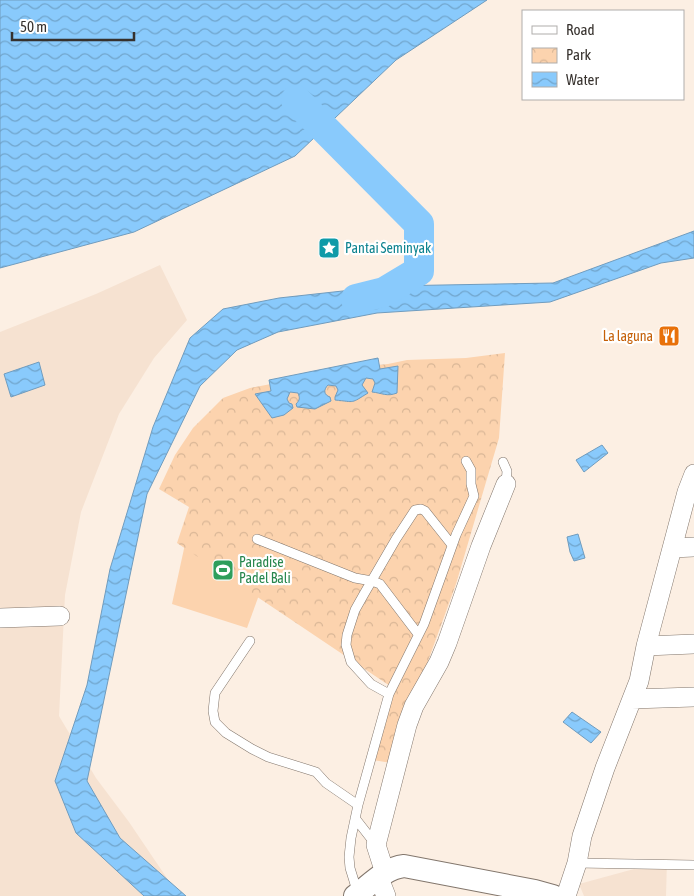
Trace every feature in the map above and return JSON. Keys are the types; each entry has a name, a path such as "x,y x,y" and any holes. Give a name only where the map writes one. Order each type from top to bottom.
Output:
{"street":[{"path":"566,896 577,863 582,836 604,768 639,681 646,646 672,548 694,474"},
{"path":"383,882 376,845 410,716 447,643 481,546 506,484"},
{"path":"672,548 694,548"},
{"path":"0,618 60,616"},
{"path":"646,646 694,644"},
{"path":"632,699 694,697"},
{"path":"356,895 383,882 397,867 404,866 553,896"}],"lane":[{"path":"356,895 349,857 358,805 388,694 431,606 452,545 474,496 471,484 471,470 466,461"},
{"path":"504,462 507,472 506,484"},
{"path":"388,694 371,684 350,662 346,645 355,610 415,510 421,509 425,511 452,545"},
{"path":"257,539 355,578 372,581 384,588 418,634"},
{"path":"250,641 215,693 212,711 215,722 226,733 268,757 316,772 326,783 358,805"},
{"path":"355,818 376,845"},
{"path":"577,863 694,865"}],"shaded area":[{"path":"160,265 187,320 154,358 119,414 81,512 65,595 59,716 96,778 129,822 179,896 0,896 0,332 96,294"},
{"path":"667,860 666,896 584,896 579,884"}],"green space":[{"path":"505,353 499,438 456,584 391,763 373,760 390,686 177,543 189,507 159,489 175,455 193,428 223,398 250,388 359,367 407,360 466,358"},
{"name":"Paradise Padel Bali","path":"195,498 280,537 247,628 172,604"}],"water":[{"path":"0,0 487,0 396,60 295,156 134,232 0,268"},
{"path":"694,231 694,258 661,263 550,302 377,313 278,332 237,350 200,386 147,494 87,781 120,838 186,896 144,896 76,833 55,781 87,685 110,569 153,427 190,338 223,309 279,298 388,286 553,283"},
{"path":"378,358 380,369 398,366 397,393 387,395 372,392 375,383 373,379 366,378 362,385 368,393 353,401 335,400 338,390 336,386 328,385 325,392 331,401 315,409 297,407 298,393 290,392 287,399 293,408 284,415 272,418 255,394 271,391 269,380"},
{"path":"39,362 45,385 11,397 4,374"},
{"path":"602,445 608,453 584,472 576,460"},
{"path":"578,534 585,558 574,561 567,537"},
{"path":"572,712 601,732 591,743 563,722"}],"waterway":[{"path":"296,100 419,224 419,271 384,292 356,299"}],"place":[{"name":"Pantai Seminyak","path":"329,248"},
{"name":"La laguna","path":"669,336"},
{"name":"Paradise Padel Bali","path":"223,570"}]}
